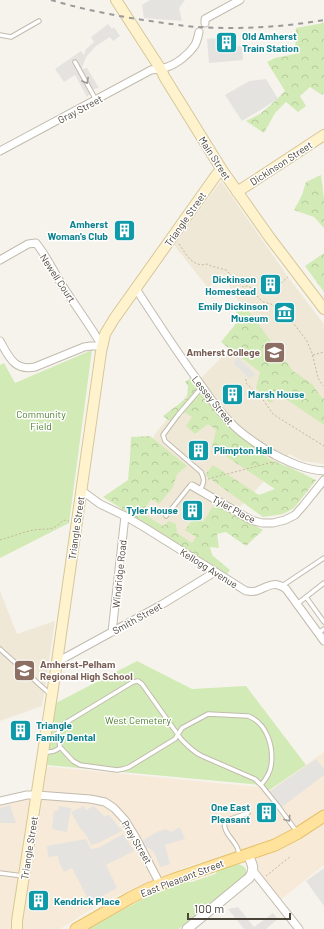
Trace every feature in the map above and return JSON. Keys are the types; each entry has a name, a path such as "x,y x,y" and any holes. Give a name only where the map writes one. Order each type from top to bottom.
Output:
{"main road":[{"name":"Main Street","path":"116,0 160,68 222,170 270,238 324,309"},
{"name":"Dickinson Street","path":"237,192 324,135"},
{"name":"Triangle Street","path":"16,926 44,752 102,346 105,334 114,319 217,174 222,170"},
{"name":"East Pleasant Street","path":"76,929 130,898 160,884 275,845 298,833 324,816"}],"street":[{"path":"205,23 206,19 240,0"},
{"name":"Gray Street","path":"0,151 151,70 171,65 178,61 195,45 199,32"},
{"name":"Newell Court","path":"0,260 28,244 36,243 102,346"},
{"name":"Lessey Street","path":"136,289 202,387 218,409 236,428 252,440 280,457 302,467 324,471"},
{"path":"0,341 3,353 15,364 29,368 35,367 84,347 102,346"},
{"name":"Tyler Place","path":"192,486 250,520 262,523 274,523 295,515 324,480"},
{"name":"Kellogg Avenue","path":"81,490 100,504 147,529 246,591 255,591 271,584 282,586"},
{"name":"Windridge Road","path":"112,632 125,516"},
{"name":"Smith Street","path":"57,662 161,606 215,572"},
{"path":"282,586 321,631 324,641"},
{"name":"Pray Street","path":"0,801 27,795 37,795 90,799 105,802 114,808 125,820 160,884"},
{"path":"244,856 252,865 254,872 299,929"},
{"path":"187,929 249,878 254,872"}],"lane":[{"path":"0,34 12,37 39,21"},
{"path":"76,62 96,100"},
{"path":"200,490 204,483 204,477 201,472 165,441 163,435 202,387"},
{"name":"Tyler Place","path":"166,516 190,485 192,486"},
{"path":"282,586 324,558"},
{"path":"297,604 324,583"},
{"path":"306,597 324,622"},
{"path":"0,650 52,696"},
{"path":"261,785 268,777 272,767 271,744 267,734 259,722 248,716 208,714 182,728 178,734 175,739 123,770 80,765 73,761 60,747 58,732 59,728 133,682 138,681 142,684 178,734 194,752 255,779 298,833"},
{"path":"44,752 52,752 60,747"},
{"path":"244,856 226,831 224,825 225,821 248,813"},
{"path":"0,873 25,876"}],"path":[{"path":"179,244 190,259 196,264 207,264 226,270 243,287 250,287 263,302 271,304 283,312 307,341 313,355 318,378 323,386"},
{"path":"281,283 288,277"},
{"path":"313,355 324,352"},
{"path":"246,379 246,383 261,397 273,414 288,425 324,446"},
{"path":"204,480 278,461 280,457"},
{"path":"0,540 35,530 51,529 56,527 63,520 72,521"},
{"path":"266,877 291,856"}],"shaded area":[{"path":"150,0 185,0 179,8 182,21 144,18 142,5"},
{"path":"108,24 112,29 114,27 120,36 113,41 110,37 96,46 86,57 82,68 87,68 99,88 94,89 87,97 75,75 64,82 55,69 81,51 84,55 86,49 94,42 91,37"},
{"path":"217,38 217,46 242,46 243,60 209,63 207,39"},
{"path":"266,79 278,99 242,121 225,95 249,81"},
{"name":"Amherst College","path":"221,181 291,281 324,324 324,464 303,461 289,454 195,556 120,510 155,434 201,378 253,326 222,274 208,288 174,245"},
{"path":"238,357 255,374 250,379 233,363"},
{"name":"Amherst-Pelham Regional High School","path":"0,591 17,634 55,621 42,706 0,721"},
{"path":"324,752 324,865 279,901 261,877 260,871 250,849 211,861 198,863 181,869 175,874 145,883 98,905 60,929 0,929 0,801 37,795 41,766 259,787 265,794"},
{"path":"316,759 324,769 324,775 282,807 270,791"},
{"path":"10,805 16,823 0,823 0,808"},
{"path":"59,806 71,808 67,832 52,829 54,811 58,811"},
{"path":"84,806 86,810 94,806 104,816 109,815 122,831 91,845 71,812"},
{"path":"180,827 185,839 165,845 170,864 160,867 154,852 145,846 141,841 159,831 166,829 171,832"},
{"path":"123,834 134,851 106,865 117,888 90,903 72,868 64,872 58,856 48,857 47,846 86,839 91,849 98,848"},
{"path":"324,868 324,906 306,881"},
{"path":"238,907 254,927 273,913 278,919 266,929 244,929 228,909"}],"green space":[{"path":"324,23 324,93 322,95 310,87 300,96 306,106 298,112 286,102 275,113 264,133 246,121 260,114 285,91 267,62 275,58 295,54 296,28"},
{"path":"321,175 324,199 324,228 314,217 294,210 302,195 306,182"},
{"path":"324,253 324,292 305,266"},
{"path":"244,305 293,371 312,384 322,398 324,398 324,425 280,395 270,403 256,388 260,372 221,342 238,321 236,310"},
{"name":"Community Field","path":"92,350 69,523 0,558 0,365 4,363 15,383"},
{"path":"192,377 231,426 248,442 270,460 316,480 294,508 283,514 263,517 205,475 213,465 259,495 275,489 212,447 216,430 208,424 195,434 186,426 192,417 183,411 173,423 163,416 187,398 188,386 185,382"},
{"path":"150,436 187,466 177,474 173,487 159,504 151,499 142,513 163,526 169,521 176,524 177,533 192,543 196,537 185,530 194,518 203,522 215,503 263,530 246,546 226,532 217,534 219,548 210,547 212,555 230,570 227,574 103,497 128,480 131,437"},
{"name":"West Cemetery","path":"137,661 192,689 246,686 306,765 265,793 260,785 47,765 56,703"},
{"path":"238,864 246,869 246,874 244,877 179,929 88,929 158,891 185,882 192,882 215,874 219,870"}],"railway":[{"path":"51,0 108,14 185,26 254,28 324,20"}],"place":[{"name":"Old Amherst Train Station","path":"226,42"},
{"name":"Amherst Woman's Club","path":"124,230"},
{"name":"Dickinson Homestead","path":"271,285"},
{"name":"Emily Dickinson Museum","path":"284,312"},
{"name":"Amherst College","path":"275,352"},
{"name":"Marsh House","path":"233,394"},
{"name":"Plimpton Hall","path":"198,450"},
{"name":"Tyler House","path":"193,510"},
{"name":"Amherst-Pelham Regional High School","path":"24,670"},
{"name":"Triangle Family Dental","path":"21,731"},
{"name":"One East Pleasant","path":"266,813"},
{"name":"Kendrick Place","path":"38,901"}]}
